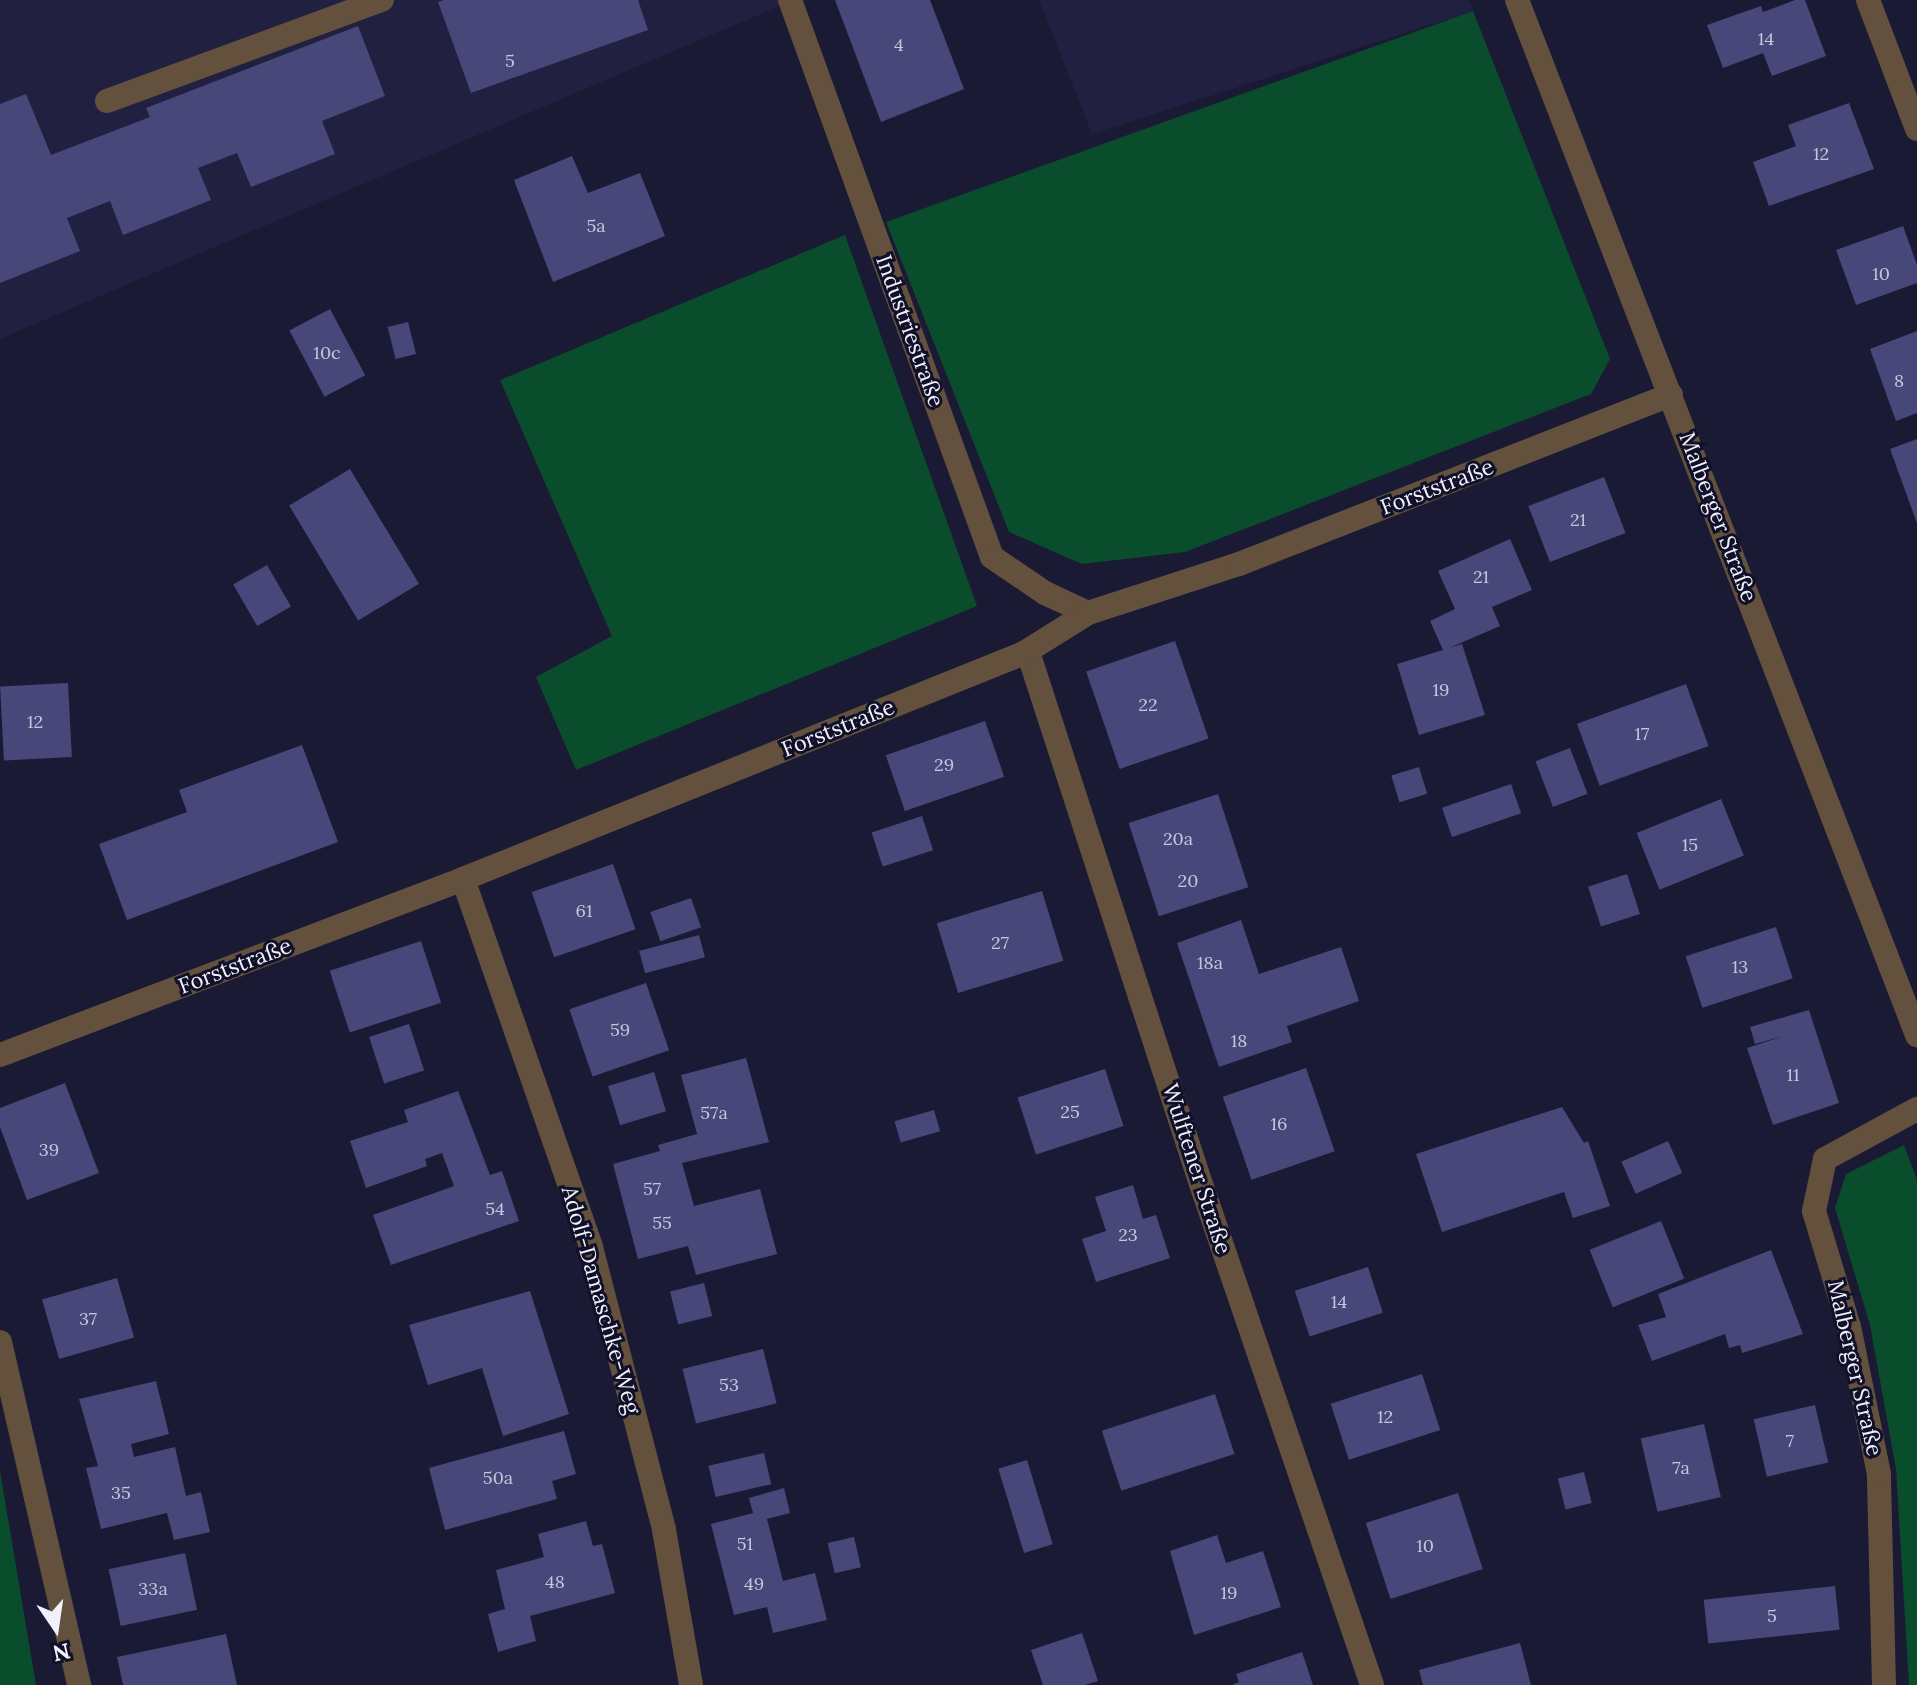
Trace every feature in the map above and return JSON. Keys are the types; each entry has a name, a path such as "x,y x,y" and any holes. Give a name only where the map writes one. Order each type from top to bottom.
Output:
{"street":[{"path":"107,101 382,0"},
{"name":"Industriestraße","path":"790,0 992,557 1045,593 1088,613"},
{"name":"Malberger Straße","path":"1517,0 1911,999 1917,1035"},
{"path":"1868,0 1917,129"},
{"name":"Forststraße","path":"0,1055 463,879 1028,652 1088,613 1239,564 1671,395"},
{"name":"Wulftener Straße","path":"1028,652 1201,1184 1372,1685"},
{"name":"Adolf-Damaschke-Weg","path":"463,879 591,1247 664,1530 691,1685"},
{"name":"Malberger Straße","path":"1884,1685 1879,1474 1849,1327 1814,1211 1825,1159 1917,1109"},
{"path":"0,1342 79,1685"}],"shaded area":[{"path":"0,0 793,0 0,339"},
{"path":"1039,0 1469,0 1473,11 1092,134"}],"green space":[{"path":"1473,11 1610,359 1591,394 1185,552 1082,564 1009,532 886,222"},
{"path":"845,235 977,606 576,770 536,677 612,636 500,380"},
{"path":"1904,1145 1917,1180 1917,1685 1909,1685 1896,1469 1870,1325 1835,1208 1846,1174"},
{"path":"0,1471 36,1685 0,1685"}],"building":[{"path":"638,0 648,30 471,93 438,2"},
{"path":"835,0 930,0 964,89 881,122"},
{"path":"1795,0 1805,0 1826,56 1772,76 1763,53 1723,68 1707,25 1761,6 1763,12"},
{"path":"358,26 385,96 322,121 335,154 251,187 237,153 198,168 211,200 123,235 110,201 67,218 80,251 0,283 0,104 26,94 51,155 150,117 146,108"},
{"path":"1849,103 1874,169 1769,206 1753,162 1796,146 1788,125"},
{"path":"572,156 588,193 640,173 665,236 553,282 514,180"},
{"path":"1903,226 1917,265 1917,283 1856,305 1836,250"},
{"path":"330,309 365,375 325,397 289,331"},
{"path":"408,322 416,354 396,359 388,327"},
{"path":"1917,331 1917,413 1896,421 1870,349"},
{"path":"1917,439 1917,523 1890,449"},
{"path":"350,469 419,584 358,620 289,506"},
{"path":"1604,477 1626,533 1550,562 1528,506"},
{"path":"1510,539 1532,590 1492,607 1500,626 1449,648 1462,644 1485,715 1419,735 1397,664 1443,650 1430,621 1455,609 1438,571"},
{"path":"267,565 291,607 257,626 233,584"},
{"path":"1175,641 1209,738 1120,769 1086,672"},
{"path":"68,683 72,757 4,760 0,687"},
{"path":"1686,684 1709,746 1600,786 1577,724"},
{"path":"985,721 1004,777 905,811 886,755"},
{"path":"302,745 338,842 127,920 99,844 187,812 179,790"},
{"path":"1570,748 1588,794 1553,807 1535,761"},
{"path":"1419,767 1427,794 1399,802 1391,775"},
{"path":"1511,784 1521,813 1452,837 1442,808"},
{"path":"1218,794 1248,887 1159,916 1129,823"},
{"path":"1721,799 1744,856 1659,890 1637,833"},
{"path":"922,816 933,850 883,867 872,832"},
{"path":"613,864 635,929 554,957 532,892"},
{"path":"1627,874 1640,914 1601,927 1588,887"},
{"path":"1042,891 1063,961 958,993 937,923"},
{"path":"691,898 701,927 660,941 650,912"},
{"path":"1241,920 1259,974 1341,947 1359,1001 1287,1026 1292,1042 1219,1067 1177,943"},
{"path":"1776,927 1793,978 1702,1008 1686,956"},
{"path":"699,935 705,957 645,973 639,951"},
{"path":"421,941 441,1003 350,1032 330,971"},
{"path":"646,983 669,1050 593,1077 569,1009"},
{"path":"1809,1010 1839,1103 1773,1125 1747,1048 1784,1036 1755,1044 1750,1027"},
{"path":"409,1024 424,1071 384,1084 369,1037"},
{"path":"746,1058 769,1142 682,1163 694,1206 760,1189 777,1254 696,1275 688,1246 638,1259 613,1164 660,1151 658,1145 697,1134 681,1075"},
{"path":"1306,1068 1335,1151 1251,1180 1223,1097"},
{"path":"1105,1069 1124,1126 1036,1154 1018,1097"},
{"path":"654,1072 666,1111 620,1125 608,1086"},
{"path":"65,1083 99,1173 27,1200 0,1127 0,1108"},
{"path":"458,1091 490,1175 502,1171 519,1221 391,1265 373,1215 454,1186 442,1153 425,1159 427,1166 366,1188 350,1141 408,1122 404,1110"},
{"path":"1562,1107 1584,1143 1588,1141 1610,1206 1573,1218 1564,1192 1442,1232 1416,1154"},
{"path":"934,1110 940,1131 901,1142 895,1121"},
{"path":"1668,1141 1682,1173 1636,1194 1621,1162"},
{"path":"1133,1185 1143,1219 1156,1215 1170,1258 1096,1282 1082,1239 1106,1231 1095,1197"},
{"path":"1661,1221 1684,1278 1613,1307 1590,1250"},
{"path":"1771,1250 1803,1334 1742,1353 1740,1345 1729,1348 1725,1334 1652,1361 1638,1325 1666,1317 1658,1294"},
{"path":"1368,1267 1383,1313 1310,1336 1295,1291"},
{"path":"117,1278 134,1338 59,1359 42,1299"},
{"path":"704,1283 712,1316 678,1324 670,1291"},
{"path":"530,1291 569,1414 503,1436 482,1368 428,1385 409,1325"},
{"path":"763,1349 777,1403 696,1423 682,1369"},
{"path":"1422,1374 1440,1430 1349,1460 1331,1404"},
{"path":"156,1381 169,1434 131,1444 134,1457 175,1447 186,1496 201,1492 210,1532 174,1540 167,1513 101,1529 86,1468 98,1466 79,1399"},
{"path":"1215,1394 1234,1454 1121,1491 1102,1431"},
{"path":"1815,1405 1828,1462 1767,1477 1754,1419"},
{"path":"1704,1424 1721,1497 1658,1512 1641,1439"},
{"path":"564,1431 576,1474 552,1481 557,1499 445,1530 429,1468"},
{"path":"764,1453 771,1484 716,1497 708,1466"},
{"path":"1027,1460 1053,1544 1024,1553 998,1469"},
{"path":"1584,1472 1592,1503 1566,1510 1558,1479"},
{"path":"784,1488 790,1513 767,1519 783,1581 815,1573 827,1620 773,1633 767,1607 734,1615 711,1524 753,1513 749,1498"},
{"path":"1458,1493 1483,1569 1390,1599 1366,1523"},
{"path":"586,1521 593,1546 602,1544 615,1593 530,1616 536,1641 498,1652 488,1614 505,1609 496,1570 544,1557 538,1534"},
{"path":"1217,1535 1226,1563 1263,1551 1281,1607 1194,1635 1170,1551"},
{"path":"854,1537 861,1567 835,1573 828,1543"},
{"path":"185,1553 197,1610 121,1626 109,1569"},
{"path":"1835,1586 1840,1630 1708,1644 1704,1600"},
{"path":"1082,1633 1098,1681 1085,1685 1043,1685 1031,1650"},
{"path":"226,1634 237,1685 123,1685 117,1657"},
{"path":"1520,1643 1531,1685 1423,1685 1419,1670"},
{"path":"1302,1652 1313,1685 1232,1685 1239,1682 1236,1674"}]}
